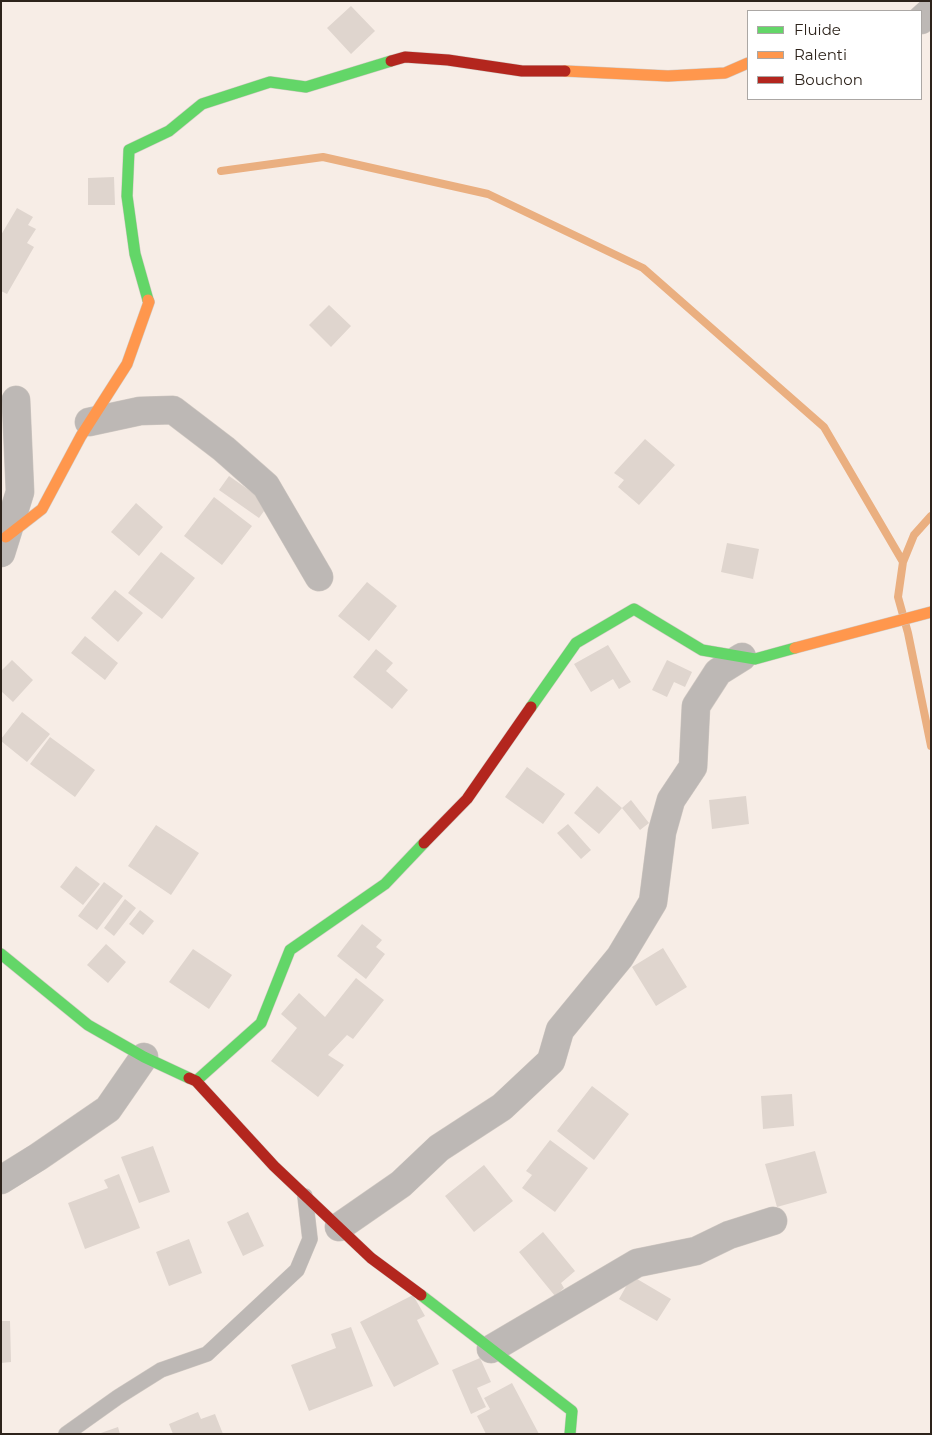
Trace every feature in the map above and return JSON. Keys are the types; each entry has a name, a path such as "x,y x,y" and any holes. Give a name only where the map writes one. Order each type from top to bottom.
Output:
{"street":[{"path":"4,545 42,509 89,422 127,364 149,302 135,254 127,196 129,150 170,131 202,104 270,82 306,87 405,57 448,60 522,71 588,71 668,76 725,74 747,63"},
{"path":"4,545 20,492 16,400"},
{"path":"89,422 140,411 173,410 224,449 266,486 319,577"},
{"path":"196,1080 261,1023 290,950 385,884 468,799 576,643 634,609 702,650 755,659 931,612"},
{"path":"339,1227 401,1184 439,1148 502,1107 551,1061 560,1030 620,957 653,902 662,832 672,800 693,768 696,706 718,672 742,657"},
{"path":"1,954 88,1025 144,1057 196,1080 274,1166 371,1258 572,1412 570,1434"},
{"path":"1,1180 108,1109 144,1057"},
{"path":"491,1349 637,1263 696,1251 729,1235 773,1221"}],"lane":[{"path":"66,1434 118,1397 161,1370 207,1354 297,1270 310,1240 305,1195"}],"building":[{"path":"351,6 375,31 351,54 327,28"},
{"path":"114,177 115,205 88,205 88,178"},
{"path":"17,208 33,217 28,225 36,229 27,243 34,247 7,294 1,291 1,235"},
{"path":"329,305 351,326 331,347 309,325"},
{"path":"645,439 675,465 639,505 618,487 624,480 614,473"},
{"path":"229,476 269,504 259,518 219,490"},
{"path":"214,497 252,526 222,565 184,536"},
{"path":"136,503 163,527 139,556 111,532"},
{"path":"727,543 759,549 753,579 721,572"},
{"path":"161,552 195,578 162,619 128,593"},
{"path":"367,582 397,606 369,641 338,616"},
{"path":"115,590 143,613 118,642 91,618"},
{"path":"85,636 118,663 105,680 71,653"},
{"path":"608,645 631,682 619,689 613,679 591,692 574,664"},
{"path":"376,649 393,663 386,671 408,690 392,709 353,677"},
{"path":"12,660 33,680 13,702 1,691 1,671"},
{"path":"667,660 692,672 685,687 674,682 667,697 652,690"},
{"path":"22,712 50,734 27,762 1,741"},
{"path":"50,737 95,770 75,797 30,764"},
{"path":"527,767 565,794 543,824 505,797"},
{"path":"597,786 622,808 599,834 574,813"},
{"path":"746,796 749,824 712,829 709,800"},
{"path":"631,800 649,823 640,830 622,808"},
{"path":"568,824 591,850 581,859 557,833"},
{"path":"156,825 199,853 171,895 128,866"},
{"path":"76,866 100,884 83,905 60,887"},
{"path":"104,882 123,896 97,930 78,916"},
{"path":"125,899 136,908 114,936 104,928"},
{"path":"140,910 154,921 143,935 129,924"},
{"path":"362,924 382,940 376,947 385,954 366,979 337,956"},
{"path":"106,944 126,962 108,983 87,965"},
{"path":"663,948 687,987 656,1006 632,967"},
{"path":"193,949 232,975 209,1009 169,982"},
{"path":"356,978 384,1000 353,1039 347,1035 328,1055 344,1065 318,1097 271,1061 297,1028 281,1014 299,993 325,1017"},
{"path":"592,1086 629,1114 594,1160 557,1131"},
{"path":"792,1094 794,1126 763,1129 761,1096"},
{"path":"550,1140 588,1168 555,1212 522,1188 532,1175 526,1171"},
{"path":"153,1146 170,1192 139,1203 121,1157"},
{"path":"815,1151 827,1193 777,1207 765,1164"},
{"path":"484,1165 513,1201 474,1232 445,1196"},
{"path":"119,1174 140,1228 85,1249 68,1203 108,1188 104,1180"},
{"path":"248,1212 264,1246 243,1256 227,1222"},
{"path":"543,1232 575,1271 561,1283 564,1288 555,1296 519,1252"},
{"path":"189,1239 202,1273 169,1286 156,1252"},
{"path":"632,1276 671,1299 657,1321 619,1299"},
{"path":"413,1295 425,1316 417,1320 439,1364 394,1387 360,1322"},
{"path":"1,1321 10,1321 11,1362 1,1363"},
{"path":"351,1327 373,1386 309,1411 291,1365 336,1348 331,1334"},
{"path":"480,1358 491,1382 477,1388 486,1407 471,1414 452,1370"},
{"path":"512,1383 539,1434 486,1434 477,1416 490,1409 484,1398"},
{"path":"198,1412 201,1419 215,1414 223,1434 173,1434 169,1424"},
{"path":"118,1427 120,1434 98,1434"}],"waterway":[{"path":"221,171 323,157 488,194 643,268 824,427 903,562 898,597 908,633 931,746"},
{"path":"903,562 914,535 931,516"}],"traffic: fast":[{"path":"148,300 135,254 127,196 129,150 169,131 202,104 270,82 306,87 391,61"},
{"path":"531,707 576,643 634,609 702,650 755,659 795,648"},
{"path":"196,1081 261,1023 290,950 385,884 424,843"},
{"path":"1,954 88,1025 144,1057 189,1078"},
{"path":"421,1295 572,1411 570,1434"}],"traffic: slow":[{"path":"565,71 668,76 725,73 747,63"},
{"path":"6,537 42,509 81,436 127,364 149,302 148,300"},
{"path":"795,648 931,612"}],"traffic: jam":[{"path":"391,61 405,57 448,60 522,71 565,71"},
{"path":"424,843 467,799 531,707"},
{"path":"189,1078 196,1081 274,1166 371,1258 421,1295"}]}
